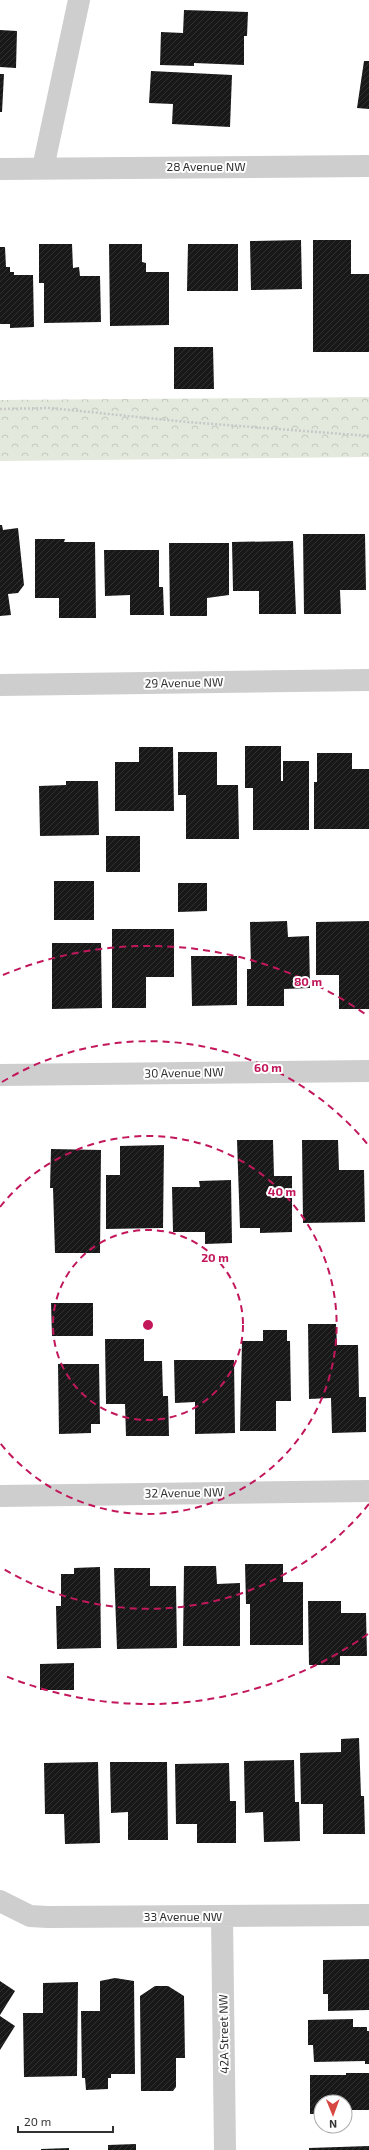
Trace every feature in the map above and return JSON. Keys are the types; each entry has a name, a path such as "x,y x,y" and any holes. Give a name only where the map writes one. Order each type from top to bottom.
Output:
{"street":[{"path":"43,168 79,0"},
{"name":"28 Avenue NW","path":"0,169 369,166"},
{"name":"29 Avenue NW","path":"0,685 369,680"},
{"name":"30 Avenue NW","path":"0,1075 369,1071"},
{"name":"32 Avenue NW","path":"0,1496 369,1491"},
{"name":"33 Avenue NW","path":"0,1901 30,1916 222,1917 369,1915"},
{"name":"42A Street NW","path":"222,1917 225,2150"}],"path":[{"path":"0,409 50,408 187,422 369,436"}],"green space":[{"path":"369,397 369,457 0,461 0,400"}],"building":[{"path":"184,10 248,12 247,36 244,36 244,65 194,63 194,66 160,65 161,32 183,33"},
{"path":"0,30 17,31 16,68 0,67"},
{"path":"364,61 369,61 369,109 357,108"},
{"path":"151,71 232,75 230,127 172,124 173,104 149,103"},
{"path":"0,74 4,74 2,112 0,112"},
{"path":"301,240 302,289 251,290 250,241"},
{"path":"313,240 351,240 351,274 369,274 369,352 313,352"},
{"path":"39,244 72,244 73,268 79,267 80,276 100,276 101,322 44,323 44,283 39,283"},
{"path":"109,244 142,244 142,262 146,263 146,272 169,272 169,325 110,326"},
{"path":"188,244 238,244 238,291 187,291"},
{"path":"0,247 5,247 6,267 10,267 10,272 14,272 14,275 33,275 34,327 10,328 10,324 0,324"},
{"path":"174,347 213,347 214,389 174,389"},
{"path":"0,525 2,525 3,530 18,528 24,585 18,593 8,594 11,615 0,616"},
{"path":"303,534 365,534 366,590 340,590 341,614 304,614"},
{"path":"35,539 65,539 64,542 95,542 96,618 59,618 59,598 35,598"},
{"path":"293,541 296,614 259,614 259,591 233,591 232,542"},
{"path":"169,543 229,543 229,595 207,598 207,616 170,616"},
{"path":"104,550 159,550 159,587 163,587 164,615 130,615 130,595 105,596"},
{"path":"245,746 281,746 281,781 283,781 283,761 309,761 309,830 253,830 253,788 245,788"},
{"path":"139,747 173,747 174,811 115,811 115,762 139,762"},
{"path":"178,752 217,752 217,785 238,785 239,839 186,839 186,795 178,795"},
{"path":"317,753 352,753 352,769 369,769 369,829 314,829 314,782 317,782"},
{"path":"66,781 98,781 99,835 40,836 39,786 66,785"},
{"path":"106,836 140,836 140,872 106,872"},
{"path":"54,881 94,881 94,920 54,920"},
{"path":"178,883 207,883 207,911 178,912"},
{"path":"287,921 288,937 309,936 310,988 284,989 284,1006 247,1006 247,969 251,969 250,922"},
{"path":"369,921 369,1009 339,1009 339,975 316,975 316,922"},
{"path":"112,929 174,929 174,977 146,977 146,1008 112,1008"},
{"path":"52,943 101,943 102,1008 52,1009"},
{"path":"191,956 237,956 237,1005 192,1006"},
{"path":"237,1140 273,1140 274,1176 292,1176 292,1232 260,1233 260,1228 240,1228"},
{"path":"302,1140 338,1140 339,1170 364,1170 365,1222 303,1223"},
{"path":"164,1145 163,1228 106,1229 106,1175 120,1175 120,1146"},
{"path":"51,1149 101,1150 100,1253 55,1253 53,1188 50,1188"},
{"path":"231,1180 232,1243 205,1244 205,1232 173,1232 172,1187 200,1187 199,1181"},
{"path":"51,1303 93,1303 93,1336 52,1336"},
{"path":"308,1324 336,1324 337,1345 358,1345 359,1397 366,1397 366,1432 332,1433 331,1398 309,1399"},
{"path":"263,1330 287,1330 287,1341 290,1341 291,1401 276,1401 276,1431 240,1431 242,1341 263,1341"},
{"path":"105,1339 144,1339 144,1361 162,1361 163,1396 168,1396 169,1436 126,1436 125,1404 106,1404"},
{"path":"174,1360 234,1360 235,1433 195,1434 195,1402 175,1403"},
{"path":"58,1364 99,1364 100,1424 91,1424 91,1433 59,1434"},
{"path":"245,1564 283,1564 283,1582 303,1582 303,1645 250,1645 250,1604 246,1604"},
{"path":"184,1566 216,1566 217,1584 240,1583 240,1646 183,1646"},
{"path":"100,1567 101,1648 57,1649 56,1606 61,1606 61,1574 74,1574 74,1568"},
{"path":"114,1568 150,1568 150,1586 176,1586 177,1648 117,1649"},
{"path":"308,1601 341,1601 341,1613 366,1613 367,1656 340,1656 340,1665 309,1665"},
{"path":"74,1663 74,1690 40,1690 40,1664"},
{"path":"359,1738 361,1796 364,1796 365,1834 323,1834 323,1804 301,1804 300,1753 341,1752 341,1739"},
{"path":"294,1760 295,1802 299,1802 300,1841 264,1842 263,1812 245,1813 244,1761"},
{"path":"98,1762 100,1843 65,1844 64,1814 45,1814 44,1763"},
{"path":"110,1762 167,1762 168,1840 128,1840 128,1812 111,1813"},
{"path":"229,1763 230,1801 236,1801 236,1843 197,1843 197,1824 176,1824 175,1764"},
{"path":"369,1959 369,2010 328,2011 328,1994 323,1994 323,1960"},
{"path":"115,1978 134,1981 135,2074 111,2074 111,2078 108,2078 108,2089 86,2090 85,2078 82,2078 81,2011 100,2011 100,1981"},
{"path":"0,1981 15,1991 0,2015"},
{"path":"78,1982 77,2076 24,2077 23,2013 43,2013 43,1983"},
{"path":"155,1986 168,1986 184,1996 185,2058 176,2058 176,2087 173,2091 141,2091 140,1996"},
{"path":"0,2016 15,2026 0,2050"},
{"path":"353,2019 353,2027 367,2027 367,2031 369,2031 369,2064 365,2064 365,2061 314,2062 313,2045 308,2045 308,2020"},
{"path":"346,2073 369,2073 369,2110 353,2110 353,2094 313,2094 313,2114 310,2114 310,2075 346,2075"},
{"path":"136,2144 136,2150 108,2150 108,2145"},
{"path":"369,2146 369,2150 309,2150 309,2148"},
{"path":"69,2148 69,2150 41,2150 41,2149"}]}
